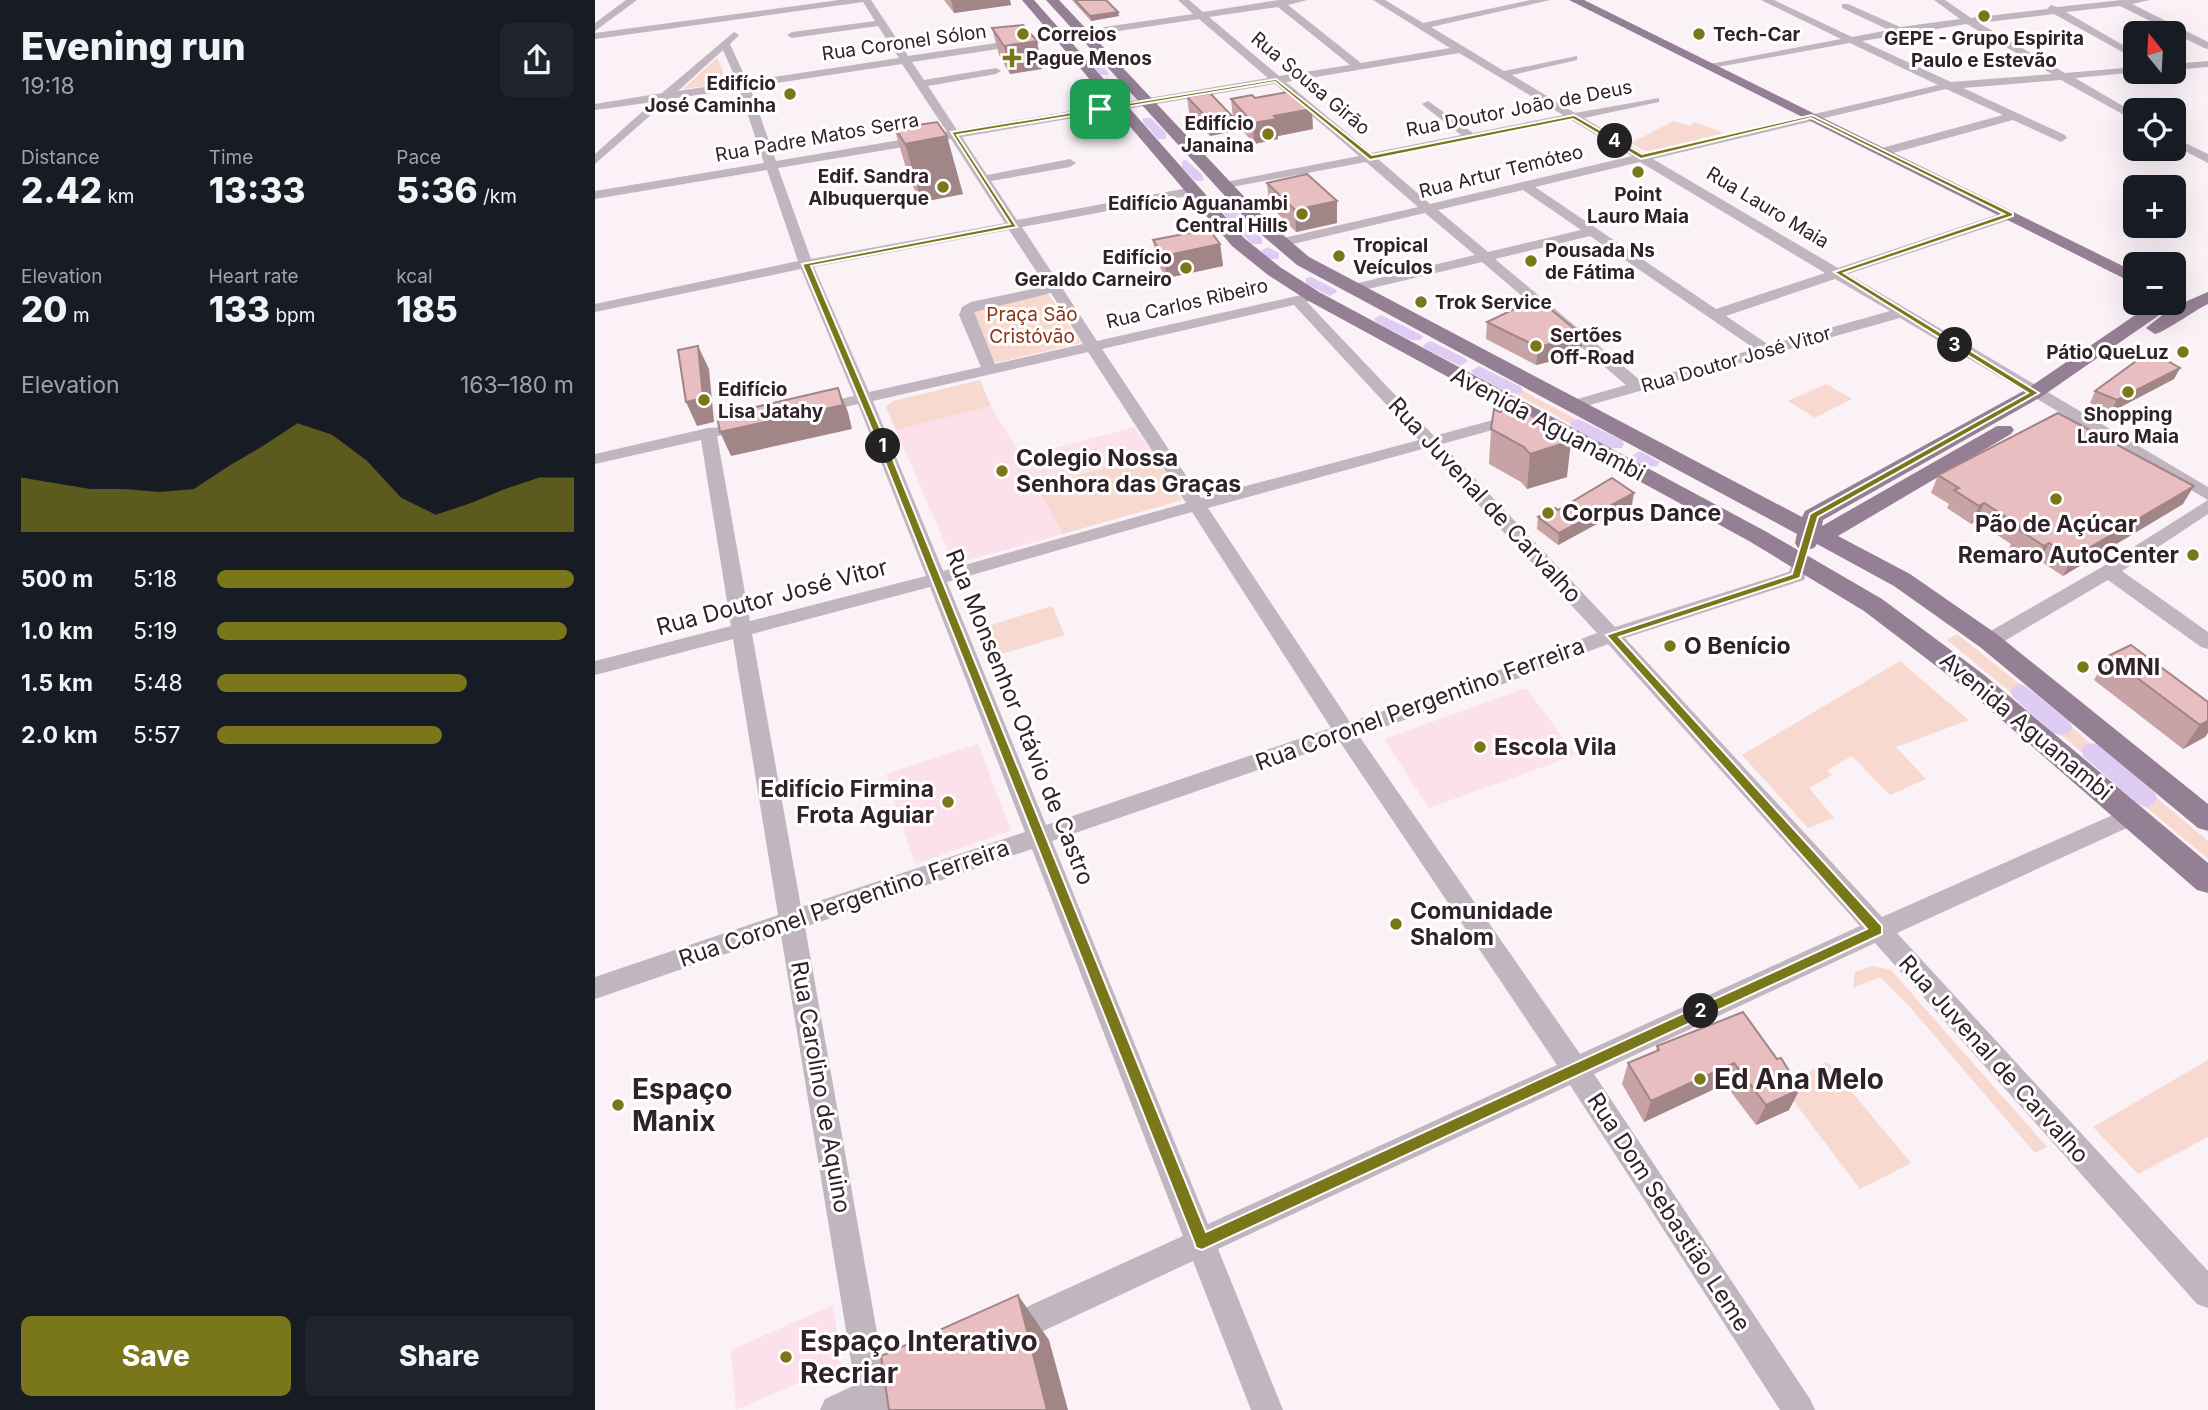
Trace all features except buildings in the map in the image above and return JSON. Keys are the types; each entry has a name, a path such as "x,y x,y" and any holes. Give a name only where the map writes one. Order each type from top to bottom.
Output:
{"main road":[{"name":"Avenida Aguanambi","path":"1028,0 1193,191 1247,249 1305,298 1531,415 1801,562 1863,599 1928,644 2208,881"},
{"name":"Avenida Aguanambi","path":"1052,0 1280,243 1303,261 1351,289 1902,580 1989,641 2208,820"},
{"path":"1575,0 2123,273"},
{"path":"2186,296 2208,284"},
{"path":"2186,300 2208,297"},
{"path":"2186,305 2208,316"},
{"path":"2043,398 2150,315"},
{"path":"1801,562 1815,533 2043,398 2159,315"}],"street":[{"path":"595,28 632,0"},
{"path":"595,160 771,0"},
{"path":"595,36 860,0"},
{"name":"Rua Dom Sebastião Leme","path":"866,0 1345,732 1575,1069 1799,1410"},
{"name":"Rua Sousa Girão","path":"1183,0 1638,387"},
{"name":"Rua Coronel Sólon","path":"595,107 1201,16 1260,3 1279,4 1302,0"},
{"name":"Rua Lauro Maia","path":"1378,0 2208,495"},
{"path":"1423,26 1545,0"},
{"path":"1766,0 2061,138"},
{"path":"1939,0 1969,21 2123,111"},
{"path":"2037,0 2123,49"},
{"path":"1710,67 1898,30 2145,0"},
{"path":"2120,1 2208,46"},
{"path":"1279,4 1358,66"},
{"path":"1845,6 1898,30"},
{"path":"793,35 881,23"},
{"name":"Rua Monsenhor Otávio de Castro","path":"725,43 743,84 806,264 937,579 1267,1410"},
{"name":"Rua Padre Matos Serra","path":"595,195 1461,49"},
{"path":"1504,74 1573,58"},
{"path":"2186,66 2208,64"},
{"path":"919,84 996,71"},
{"name":"Rua Artur Temóteo","path":"1280,243 1946,86 2123,71"},
{"name":"Rua Doutor João de Deus","path":"1226,186 1655,100"},
{"path":"1428,104 1472,138"},
{"path":"1882,152 2014,116"},
{"path":"2186,146 2208,159"},
{"path":"2193,150 2208,149"},
{"path":"983,179 1070,163"},
{"path":"1526,186 1768,351"},
{"path":"595,308 806,264 1193,191"},
{"path":"1716,314 2010,215"},
{"path":"1351,289 1593,231"},
{"path":"990,369 966,315 967,310 976,305 1055,288"},
{"name":"Rua Carlos Ribeiro","path":"799,413 1305,298"},
{"name":"Rua Juvenal de Carvalho","path":"1305,298 1430,443 1611,635 2208,1293"},
{"name":"Rua Doutor José Vitor","path":"1573,405 1900,313"},
{"name":"Rua Doutor José Vitor","path":"595,670 1531,415"},
{"path":"595,459 734,428"},
{"name":"Rua Carolino de Aquino","path":"708,433 874,1402"},
{"path":"1989,641 2109,571 2208,506"},
{"name":"Rua Coronel Pergentino Ferreira","path":"595,988 1451,696 1611,635 1797,576 1801,562"},
{"path":"2109,571 2208,642"},
{"path":"986,1342 1877,930 2132,816"},
{"path":"836,1410 874,1402 936,1365"}],"shaded area":[{"name":"Colegio Nossa Senhora das Graças","path":"991,406 1022,457 1134,427 1154,454 1036,485 1063,534 958,563 952,560 896,430"},
{"name":"Escola Vila","path":"1526,688 1576,755 1429,808 1384,739"},
{"name":"Edifício Firmina Frota Aguiar","path":"978,744 1011,831 915,864 886,774"},
{"name":"Espaço Interativo Recriar","path":"833,1305 841,1365 736,1410 731,1350"}],"green space":[{"path":"717,58 728,83 683,89"},
{"path":"1674,121 1689,126 1695,122 1724,133 1650,151 1631,143"},
{"name":"Praça São Cristóvão","path":"1047,292 1081,343 995,363 971,310"},
{"path":"980,380 991,406 896,430 886,407 893,401"},
{"path":"1826,384 1852,399 1815,418 1788,401"},
{"path":"1518,388 1581,422 1575,426 1512,392"},
{"path":"1154,454 1182,500 1063,534 1036,486"},
{"path":"1052,606 1065,635 992,657 981,628"},
{"path":"1957,634 2026,689 2014,695 1947,640"},
{"path":"1900,661 1969,720 1896,747 1926,779 1890,795 1852,756 1827,770 1832,775 1809,788 1834,818 1808,828 1742,755"},
{"path":"2068,724 2097,749 2084,754 2055,730"},
{"path":"2152,794 2208,841 2208,859 2139,801"},
{"path":"1873,966 1891,970 2047,1147 2035,1153 1910,1007 1880,977 1853,988 1855,972"},
{"path":"2208,1060 2208,1137 2138,1174 2093,1127"},
{"path":"1827,1062 1911,1163 1860,1189 1783,1087"}],"waterway":[{"path":"1095,63 1104,73"},
{"path":"1147,120 1162,136"},
{"path":"1186,164 1199,178"},
{"path":"1223,205 1236,219"},
{"path":"1244,228 1257,241"},
{"path":"1268,251 1274,256"},
{"path":"1311,281 1330,292"},
{"path":"1381,319 1415,337"},
{"path":"1431,346 1460,361"},
{"path":"1479,371 1515,390"},
{"path":"1578,424 1616,444"},
{"path":"1640,456 1651,462"},
{"path":"2020,692 2061,727"},
{"path":"2092,751 2146,798"}],"place":[{"name":"GEPE - Grupo Espirita Paulo e Estevão","path":"1984,16"},
{"name":"Correios","path":"1023,34"},
{"name":"Tech-Car","path":"1699,34"},
{"name":"Pague Menos","path":"1012,58"},
{"name":"Edifício José Caminha","path":"790,94"},
{"name":"Edifício Janaina","path":"1268,134"},
{"name":"Point Lauro Maia","path":"1638,172"},
{"name":"Edif. Sandra Albuquerque","path":"943,187"},
{"name":"Edifício Aguanambi Central Hills","path":"1302,214"},
{"name":"Tropical Veículos","path":"1339,256"},
{"name":"Pousada Ns de Fátima","path":"1531,261"},
{"name":"Edifício Geraldo Carneiro","path":"1186,268"},
{"name":"Trok Service","path":"1421,302"},
{"name":"Sertões Off-Road","path":"1536,346"},
{"name":"Pátio QueLuz","path":"2183,352"},
{"name":"Shopping Lauro Maia","path":"2128,392"},
{"name":"Edifício Lisa Jatahy","path":"704,400"},
{"name":"Colegio Nossa Senhora das Graças","path":"1002,471"},
{"name":"Pão de Açúcar","path":"2056,499"},
{"name":"Corpus Dance","path":"1548,513"},
{"name":"Remaro AutoCenter","path":"2193,555"},
{"name":"O Benício","path":"1670,646"},
{"name":"OMNI","path":"2083,667"},
{"name":"Escola Vila","path":"1480,747"},
{"name":"Edifício Firmina Frota Aguiar","path":"948,802"},
{"name":"Comunidade Shalom","path":"1396,924"},
{"name":"Ed Ana Melo","path":"1700,1079"},
{"name":"Espaço Manix","path":"618,1105"},
{"name":"Espaço Interativo Recriar","path":"786,1357"}],"route":[{"path":"1276,80 1370,158 1574,117 1641,157 1812,116 2010,215 1838,272 1900,313 2034,393 1813,516 1797,576 1611,635 1877,930 1202,1242 880,437 806,264 1014,226 953,134 1100,109 1276,80"}]}
